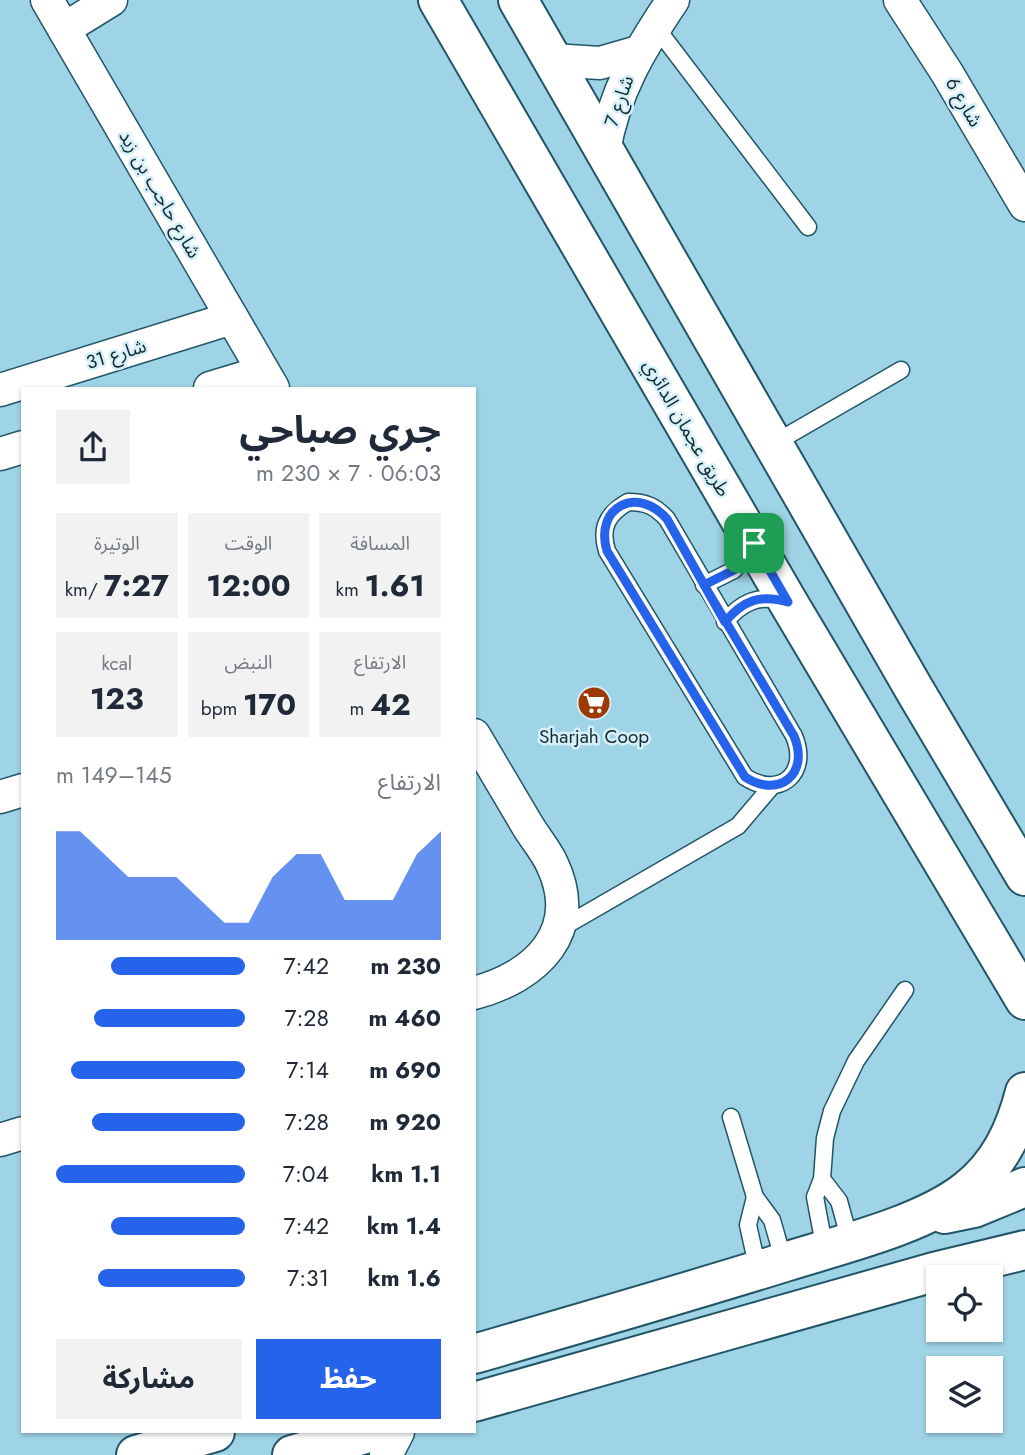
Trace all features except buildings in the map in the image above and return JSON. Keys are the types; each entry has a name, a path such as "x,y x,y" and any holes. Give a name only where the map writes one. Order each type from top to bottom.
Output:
{"main road":[{"name":"طريق عجمان الدائري","path":"438,0 788,602 1025,1000"},
{"path":"518,0 1025,876"},
{"path":"476,1353 771,1266 920,1216 967,1190 984,1174 1011,1136 1025,1092"},
{"path":"920,1216 974,1208 1025,1187"},
{"path":"946,1265 978,1247 1025,1233"},
{"path":"963,1265 1025,1250"},
{"path":"476,1401 926,1274"},
{"path":"136,1455 212,1433"},
{"path":"298,1454 369,1433"}],"street":[{"name":"شارع حاجب بن زيد","path":"47,0 268,380"},
{"path":"64,29 111,0"},
{"name":"شارع 7","path":"604,151 618,94 638,52 673,0"},
{"name":"شارع 6","path":"910,5 1025,205"},
{"name":"شارع 7","path":"552,60 600,63 638,52"},
{"name":"شارع 31","path":"0,390 232,318"},
{"path":"217,387 268,380"},
{"path":"0,454 21,448"},
{"path":"476,738 542,847 558,881 562,908 558,930 536,963 510,981 476,991"},
{"path":"0,797 21,791"},
{"path":"476,991 529,954 545,925 548,899 532,852 529,828"},
{"path":"0,1140 21,1134"},
{"path":"386,1455 397,1433"}],"lane":[{"path":"655,26 808,227"},
{"path":"773,444 901,370"},
{"path":"628,502 643,502 657,508 667,519 725,622 799,748 799,761 794,773 785,782 772,786 758,785 745,777 607,551 603,537 606,522 615,510 628,502"},
{"path":"704,585 734,570 754,543"},
{"path":"725,622 737,608 753,600 771,597 788,602"},
{"path":"558,930 738,826 772,786"},
{"path":"838,1245 815,1207 822,1179 825,1138 842,1085 905,990"},
{"path":"732,1117 755,1197 772,1220 771,1266"},
{"path":"822,1179 839,1201 838,1245"},
{"path":"755,1197 750,1206 748,1225 771,1266"}],"place":[{"name":"Sharjah Coop","path":"594,703"}],"route":[{"path":"754,543 746,558 734,570 720,579 704,585 725,622 794,736 799,748 799,761 794,773 785,782 772,786 758,785 745,777 607,551 603,537 606,522 615,510 628,502 643,502 657,508 667,519 725,622 737,608 753,600 771,597 788,602 754,543"}]}
